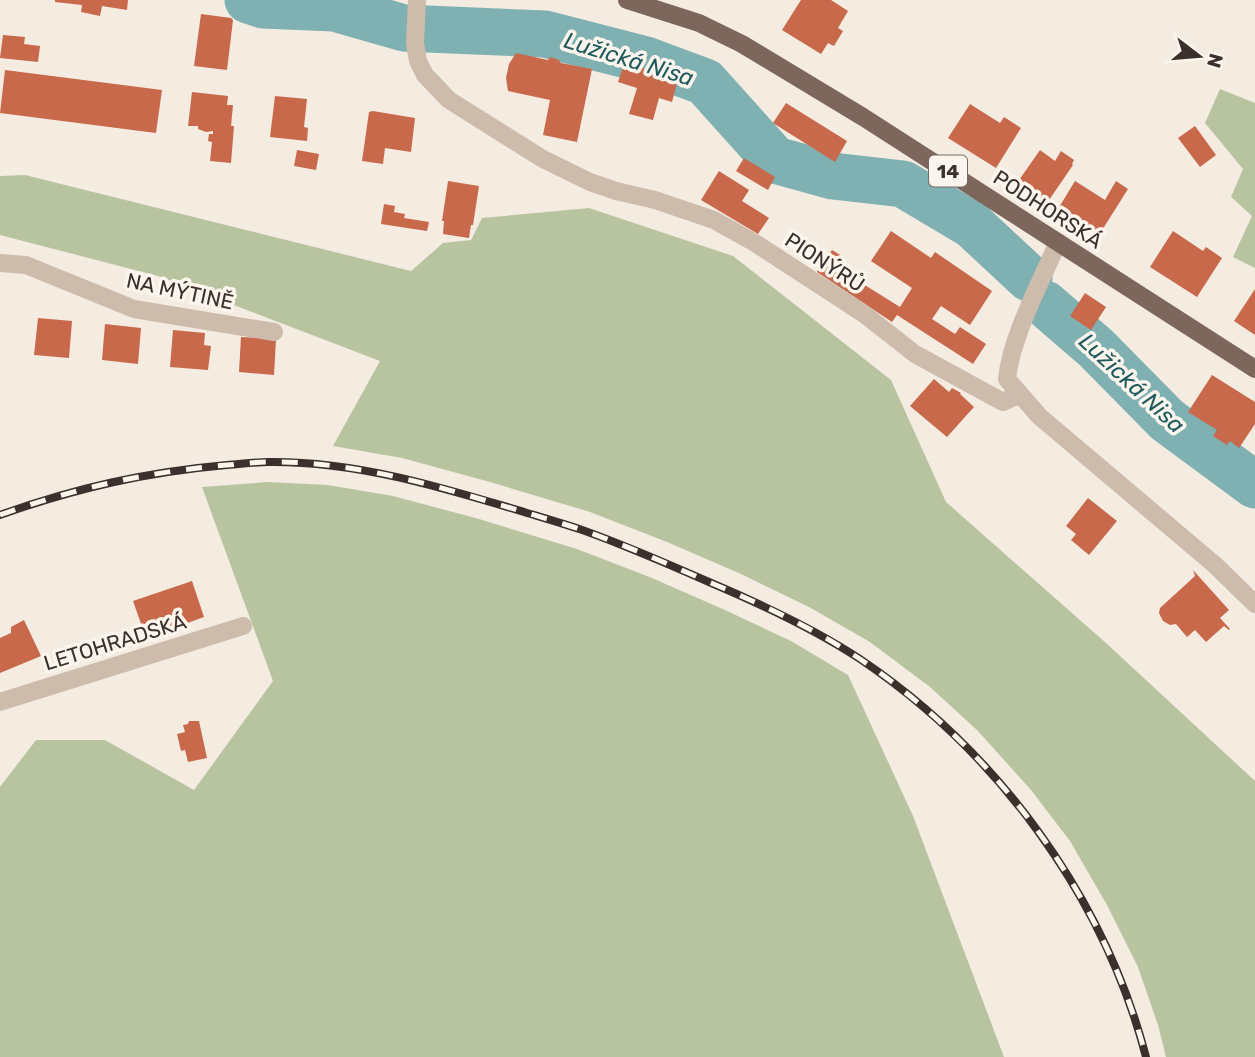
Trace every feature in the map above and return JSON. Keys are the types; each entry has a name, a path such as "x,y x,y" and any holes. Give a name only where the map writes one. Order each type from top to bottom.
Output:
{"main road":[{"name":"PODHORSKÁ","path":"626,0 699,23 742,44 863,117 1255,369"}],"street":[{"name":"PIONÝRŮ","path":"417,0 415,43 418,61 425,75 449,100 543,159 590,181 714,220 755,243 864,314 915,354 1003,402 1020,394"},
{"path":"1058,242 1009,361 1007,379 1039,416 1215,565 1255,604"},
{"name":"NA MÝTINĚ","path":"0,263 26,265 134,309 274,332"},
{"name":"LETOHRADSKÁ","path":"0,702 243,626"}],"green space":[{"path":"1220,89 1255,103 1255,268 1233,257 1252,216 1231,197 1243,169 1205,123"},
{"path":"25,175 411,271 443,243 471,240 482,218 589,208 733,256 891,380 946,502 1106,643 1255,781 1255,1057 1166,1057 1138,967 1107,905 1070,841 1031,790 978,731 930,687 870,642 809,607 741,574 590,512 402,458 333,446 380,361 158,276 0,235 0,176"},
{"path":"268,482 328,485 393,496 577,549 725,610 791,641 848,675 913,816 1004,1057 0,1057 0,787 36,740 105,740 194,790 273,681 202,487"}],"building":[{"path":"55,0 128,0 127,10 102,6 100,16 81,12 82,5"},
{"path":"801,0 831,0 848,11 838,28 843,31 834,46 828,43 821,54 782,30"},
{"path":"201,14 233,20 227,70 194,66"},
{"path":"3,35 25,37 24,44 40,46 38,62 0,58"},
{"path":"516,53 548,60 550,57 561,63 592,69 577,142 543,135 550,100 508,91 506,78 509,64"},
{"path":"624,64 662,72 661,75 678,79 672,102 659,98 653,120 629,114 637,88 618,82"},
{"path":"5,70 162,90 156,133 0,113"},
{"path":"192,92 228,96 227,105 233,105 231,163 210,161 212,142 208,141 209,134 213,134 213,131 206,132 198,129 198,126 188,126"},
{"path":"275,96 307,99 304,127 308,128 307,141 270,137"},
{"path":"786,103 847,141 835,162 773,123"},
{"path":"970,104 1000,123 1004,117 1021,128 996,168 948,138"},
{"path":"369,112 415,118 411,152 385,148 383,164 362,161"},
{"path":"1195,126 1216,155 1200,167 1178,138"},
{"path":"297,150 319,154 316,170 294,166"},
{"path":"1040,150 1055,161 1061,151 1074,160 1047,203 1017,183"},
{"path":"744,158 775,177 768,190 736,171"},
{"path":"719,171 749,190 742,201 769,218 758,234 701,200"},
{"path":"448,181 479,186 469,238 443,234 442,221"},
{"path":"1075,181 1105,200 1116,181 1128,189 1099,235 1058,209"},
{"path":"384,204 395,206 394,212 405,214 404,218 429,222 427,231 381,224"},
{"path":"891,231 931,258 935,252 992,291 970,325 941,306 932,319 955,334 960,327 986,344 973,364 897,315 892,322 817,272 832,250 845,258 843,262 863,278 860,282 900,307 912,288 871,261"},
{"path":"1173,231 1203,251 1206,247 1222,258 1197,297 1150,267"},
{"path":"1255,289 1255,335 1234,321"},
{"path":"1085,293 1106,307 1091,330 1070,316"},
{"path":"38,318 72,321 69,358 34,355"},
{"path":"105,324 141,328 138,364 102,360"},
{"path":"173,330 205,333 204,345 211,346 208,370 170,367"},
{"path":"241,337 276,339 274,375 239,372"},
{"path":"1212,375 1255,402 1255,424 1239,448 1230,441 1227,445 1213,436 1217,430 1188,412"},
{"path":"934,379 949,392 952,388 961,393 974,407 947,437 910,406"},
{"path":"1088,498 1117,521 1089,555 1071,540 1076,534 1066,526"},
{"path":"1193,570 1229,610 1220,618 1230,629 1224,626 1206,642 1195,630 1187,637 1176,624 1170,625 1163,621 1159,613 1160,608 1195,576"},
{"path":"192,581 204,617 146,638 133,601"},
{"path":"24,620 41,656 0,673 0,638 11,633 11,627"},
{"path":"189,721 199,721 207,758 188,762 185,750 181,751 177,734 185,732 183,725"}],"waterway":[{"name":"Lužická Nisa","path":"248,0 263,5 334,8 404,28 545,34 646,60 705,82 775,160 833,176 903,184 972,225 1029,278"},
{"name":"Lužická Nisa","path":"1045,304 1096,348 1167,420 1255,485"}],"railway":[{"path":"0,515 84,489 168,472 264,462 334,466 430,485 570,526 647,555 767,608 860,659 910,696 957,737 1000,783 1039,832 1073,885 1103,940 1127,997 1146,1057"}]}
